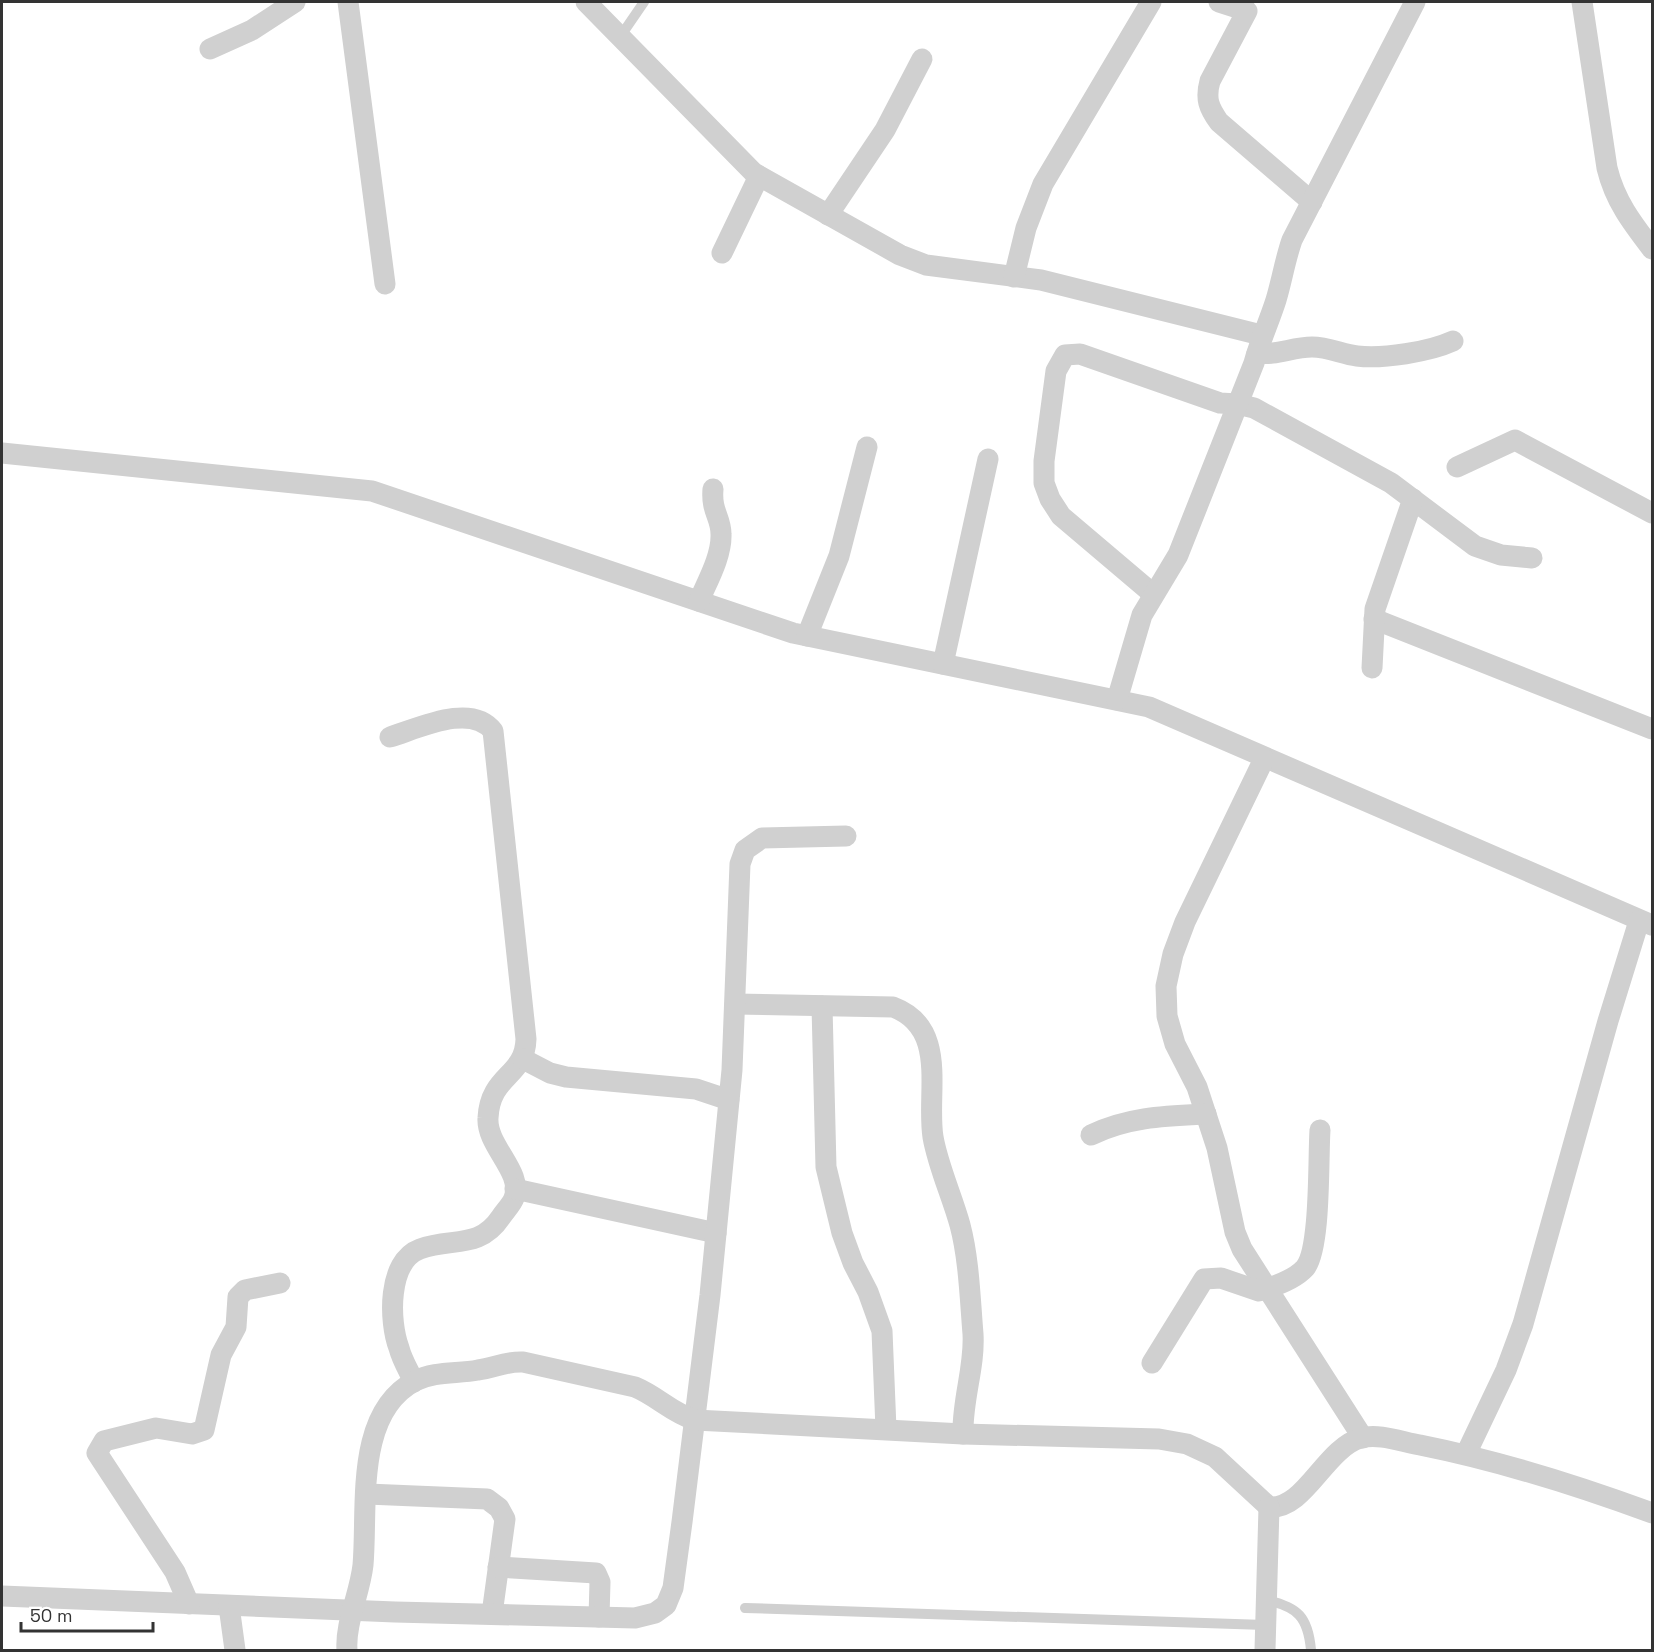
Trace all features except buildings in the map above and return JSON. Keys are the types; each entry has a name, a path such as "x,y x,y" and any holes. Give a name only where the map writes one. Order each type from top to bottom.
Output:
{"street":[{"path":"210,49 252,30 295,2"},
{"path":"348,2 385,284"},
{"path":"586,2 734,155 759,176 900,255 926,265 1041,280 1259,344 1270,355 1295,349 1322,347 1357,356 1391,356 1414,350 1436,349 1453,341"},
{"path":"1014,277 1026,228 1042,184 1151,2"},
{"path":"1219,2 1250,6 1210,81 1207,93 1209,108 1219,122 1312,202"},
{"path":"1117,700 1142,615 1178,555 1238,404 1274,305 1288,250 1415,2"},
{"path":"1582,2 1612,191 1624,213 1653,249"},
{"path":"828,215 885,130 922,59"},
{"path":"722,253 759,176"},
{"path":"1153,594 1061,516 1050,500 1044,483 1044,461 1056,371 1065,355 1080,354 1220,403 1254,408 1390,483 1475,546 1501,555 1532,558"},
{"path":"1457,467 1515,440 1653,513"},
{"path":"807,636 839,556 867,447"},
{"path":"2,453 372,490 807,636 1149,707 1264,759 1646,923 1608,1021 1523,1324 1506,1370 1466,1454"},
{"path":"943,664 988,459"},
{"path":"699,601 719,548 721,535 713,511 713,489"},
{"path":"1372,668 1374,619 1380,590 1413,499"},
{"path":"1374,619 1653,729"},
{"path":"390,737 449,718 480,720 493,731 526,1039 523,1059 496,1087 489,1103 490,1140 513,1176 514,1198 490,1232 475,1239 420,1249 404,1261 395,1280 393,1312 398,1348 414,1382"},
{"path":"1264,759 1185,922 1173,954 1166,986 1167,1016 1175,1044 1197,1087 1217,1148 1235,1232 1266,1289 1363,1438"},
{"path":"2,1596 229,1606 635,1618 655,1613 666,1605 673,1588 716,1233 729,1100 740,864 745,850 762,837 846,836"},
{"path":"735,1004 893,1007 905,1011 917,1022 926,1036 933,1071 933,1134 961,1228 973,1337 962,1415 963,1434"},
{"path":"822,1006 826,1167 842,1233 882,1331 886,1430"},
{"path":"523,1059 550,1073 566,1077 696,1089 729,1100"},
{"path":"1091,1135 1138,1118 1206,1114"},
{"path":"1152,1363 1204,1279 1213,1276 1252,1290 1266,1289 1297,1275 1305,1268 1312,1255 1320,1130"},
{"path":"515,1189 716,1233"},
{"path":"189,1604 175,1572 97,1453 104,1441 156,1428 192,1434 204,1430 220,1355 236,1327 238,1297 246,1290 280,1283"},
{"path":"346,1650 362,1567 369,1454 380,1417 397,1396 414,1382 433,1374 480,1370 510,1361 635,1387 683,1416 695,1419 963,1434 1159,1439 1187,1444 1215,1457 1269,1507 1265,1650"},
{"path":"1269,1507 1288,1504 1342,1448 1363,1438 1378,1437 1466,1454 1564,1480 1653,1513"},
{"path":"367,1494 487,1499 492,1502 503,1513 505,1519 492,1614"},
{"path":"498,1567 596,1573 600,1582 599,1617"},
{"path":"229,1606 235,1650"}],"lane":[{"path":"620,36 644,2"},
{"path":"1266,1600 1287,1605 1296,1610 1304,1620 1311,1650"},
{"path":"745,1608 1265,1625"}]}
